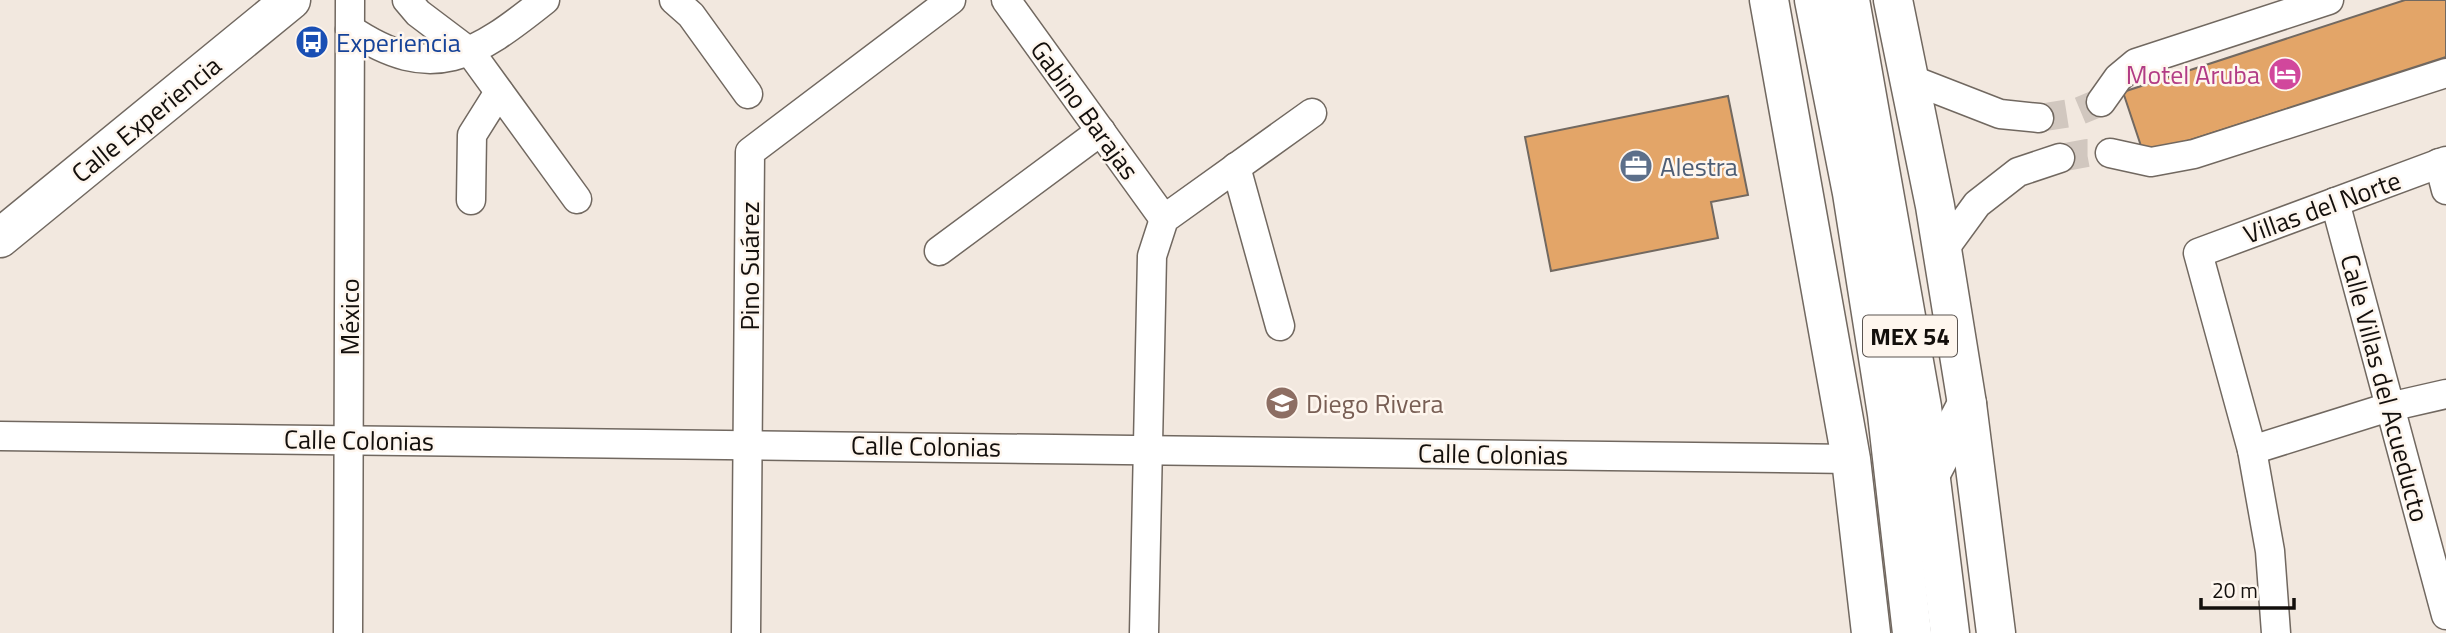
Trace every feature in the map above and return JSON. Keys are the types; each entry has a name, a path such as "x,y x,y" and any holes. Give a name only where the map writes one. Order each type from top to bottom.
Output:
{"street":[{"name":"Calle Experiencia","path":"0,238 291,0"},
{"name":"México","path":"348,633 350,0"},
{"path":"407,0 418,12 471,53 578,199"},
{"path":"350,29 373,45 410,58 445,58 471,53 505,32 545,0"},
{"path":"674,0 691,15 748,94"},
{"name":"Pino Suárez","path":"746,633 750,152 951,0"},
{"name":"Gabino Barajas","path":"1006,0 1164,219"},
{"path":"1769,0 1851,459 1871,633"},
{"name":"MEX 54","path":"1814,0 1852,193 1887,414 1912,633"},
{"name":"MEX 54","path":"1850,0 1931,472 1950,633"},
{"path":"1893,0 1942,252 1967,404 1996,633"},
{"path":"2101,102 2118,78 2136,63 2329,0"},
{"path":"2110,153 2151,162 2194,154 2446,73"},
{"path":"1910,79 2000,114 2039,118"},
{"path":"471,200 472,135 499,92"},
{"path":"1144,633 1152,256 1164,219 1312,113"},
{"path":"939,251 1101,131"},
{"path":"1942,252 1977,204 2018,172 2060,158"},
{"path":"1236,167 1280,327"},
{"name":"Villas del Norte","path":"2252,450 2198,253 2335,202 2444,171"},
{"name":"Calle Villas del Acueducto","path":"2335,202 2446,615"},
{"path":"2276,633 2270,551 2252,450 2389,407 2446,394"},
{"path":"1931,472 1967,404"},
{"name":"Calle Colonias","path":"0,436 1851,459"}],"building":[{"name":"Motel Aruba","path":"2405,0 2446,0 2446,57 2144,155 2123,92"},
{"name":"Alestra","path":"1728,96 1748,195 1711,202 1718,238 1551,271 1525,137"}],"tunnel":[{"path":"2039,118 2077,112 2101,102"},
{"path":"2060,158 2087,153 2110,153"}],"place":[{"name":"Experiencia","path":"312,42"},
{"name":"Motel Aruba","path":"2285,74"},
{"name":"Alestra","path":"1636,166"},
{"name":"Diego Rivera","path":"1282,403"}]}
